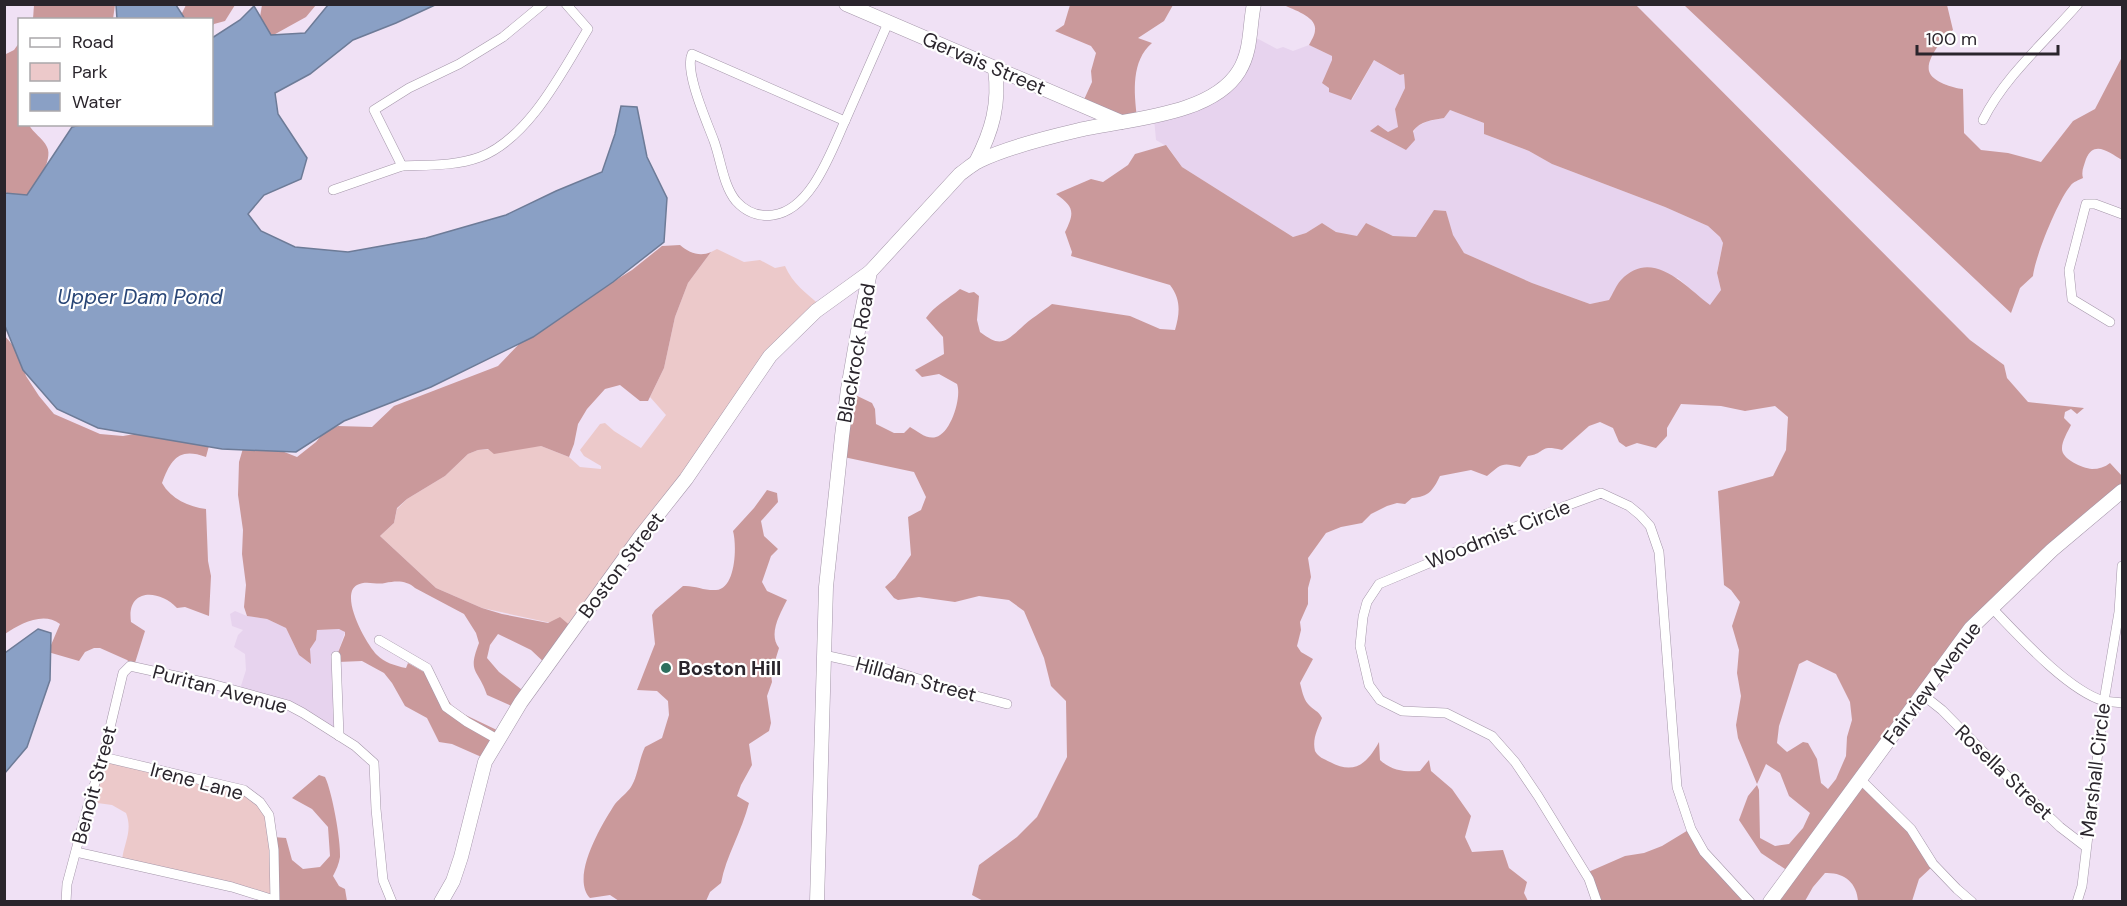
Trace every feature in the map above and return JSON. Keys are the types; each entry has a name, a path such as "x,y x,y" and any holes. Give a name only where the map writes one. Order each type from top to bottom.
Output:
{"street":[{"path":"402,166 374,110 409,88 459,64 503,37 543,4"},
{"path":"333,190 402,166 447,164 479,157 502,146 530,117 562,73 588,29 566,4"},
{"name":"Gervais Street","path":"846,4 1121,122"},
{"name":"Blackrock Road","path":"817,902 826,586 848,388 870,272 960,174 976,162 1076,130 1164,114 1207,99 1227,86 1239,72 1247,56 1254,4"},
{"path":"1983,120 1994,99 2007,83 2078,4"},
{"path":"845,121 692,54 688,61 725,178 735,200 748,211 764,217 779,214 795,206 812,188 828,159 845,121 888,22"},
{"path":"976,162 986,142 997,107 998,88 995,69"},
{"path":"2110,322 2072,299 2068,270 2086,204 2096,204 2122,214"},
{"name":"Boston Street","path":"441,902 453,881 461,857 485,762 521,702 604,585 686,479 770,356 816,311 870,272"},
{"name":"Fairview Avenue","path":"1770,902 1958,645 1991,607 2052,550 2122,491"},
{"name":"Woodmist Circle","path":"1597,902 1589,879 1538,796 1515,762 1492,736 1446,713 1402,711 1380,700 1369,685 1360,646 1367,602 1379,584 1601,493 1629,506 1650,526 1659,552 1677,787 1691,829 1704,852 1750,902"},
{"name":"Marshall Circle","path":"2077,902 2082,886 2104,701 2119,612 2122,566"},
{"path":"1991,607 2040,656 2080,689 2104,701 2122,703"},
{"path":"379,640 427,668 446,707 497,739"},
{"path":"336,656 339,736"},
{"name":"Hilldan Street","path":"824,656 887,669 1007,704"},
{"name":"Puritan Avenue","path":"126,669 130,666 161,672 288,705 303,712 355,746 374,763 383,880 392,902"},
{"name":"Benoit Street","path":"66,902 67,884 126,669"},
{"name":"Rosella Street","path":"1923,694 2060,827 2086,847"},
{"name":"Irene Lane","path":"103,757 244,790 260,802 269,815 274,850 275,901"},
{"path":"1860,779 1911,829 1933,864 1971,902"},
{"path":"76,852 232,887 275,901"}],"shaded area":[{"path":"1635,4 1970,340 2004,365 2007,378 2028,402 2084,408 2077,414 2071,409 2065,412 2064,418 2071,425 2063,442 2063,452 2078,465 2092,469 2104,467 2110,463 2122,476 2122,492 1984,614 1862,777 1913,828 1933,866 1919,879 1912,901 1858,901 1855,889 1848,880 1838,874 1825,873 1805,901 1772,901 1791,873 1761,853 1739,820 1748,796 1757,785 1760,838 1775,846 1789,844 1803,828 1810,813 1789,796 1780,773 1766,764 1757,784 1738,738 1736,725 1741,696 1737,673 1739,650 1732,626 1740,602 1724,585 1718,491 1773,476 1786,450 1788,417 1775,406 1745,411 1721,406 1681,404 1667,428 1667,436 1656,448 1637,443 1626,447 1619,442 1613,428 1600,422 1589,426 1562,450 1546,448 1528,456 1520,467 1502,465 1487,476 1471,470 1440,476 1433,489 1426,494 1412,498 1405,504 1397,503 1387,506 1371,514 1362,523 1326,533 1308,558 1311,577 1308,604 1300,622 1301,630 1297,646 1301,652 1313,659 1300,683 1306,702 1322,718 1315,738 1316,753 1321,758 1339,766 1353,767 1365,761 1379,742 1380,760 1394,769 1420,771 1429,760 1431,771 1452,789 1471,816 1465,837 1472,852 1503,850 1509,868 1527,882 1524,893 1528,901 985,902 972,895 979,865 1017,837 1037,817 1067,757 1066,701 1051,686 1044,658 1024,611 1009,600 979,596 955,602 919,597 898,600 894,598 885,587 895,578 911,555 908,517 921,510 926,497 914,472 839,456 849,392 872,403 875,409 876,424 894,433 904,433 910,427 922,435 933,438 946,429 957,405 957,384 939,374 922,377 915,370 944,354 943,337 926,318 937,306 960,289 969,293 974,292 979,296 977,320 980,332 997,341 1006,340 1052,304 1130,316 1160,329 1175,330 1178,306 1174,290 1170,285 1071,256 1072,252 1065,232 1071,210 1056,194 1091,179 1103,182 1128,165 1135,154 1166,145 1182,167 1293,237 1306,233 1322,223 1336,232 1357,236 1366,223 1393,236 1416,237 1434,210 1446,211 1453,235 1464,253 1532,283 1590,304 1609,300 1621,280 1633,271 1644,267 1656,268 1668,273 1710,305 1721,290 1717,273 1723,243 1708,226 1552,164 1529,151 1484,134 1484,123 1450,110 1444,118 1419,125 1413,131 1415,140 1406,150 1370,131 1378,125 1388,132 1398,127 1395,109 1405,88 1404,74 1400,75 1374,60 1351,100 1329,92 1329,88 1322,83 1332,56 1309,45 1315,32 1315,25 1312,21 1304,14 1284,5","holes":["1807,660 1836,674 1850,702 1852,720 1847,737 1846,756 1836,779 1828,789 1821,783 1817,759 1808,743 1803,742 1787,752 1777,743 1779,726 1799,664"]},
{"path":"34,5 115,5 113,18 33,18"},
{"path":"186,5 235,5 225,21 213,26 213,18 182,18"},
{"path":"262,5 316,5 306,17 268,38 258,29"},
{"path":"1070,5 1173,5 1164,21 1138,38 1152,43 1145,50 1137,68 1135,97 1137,117 1132,119 1082,104 1092,82 1091,71 1096,53 1091,46 1055,31 1064,25"},
{"path":"1684,5 1947,5 1953,30 1933,54 1929,71 1938,81 1963,89 1964,133 1981,150 2008,153 2041,162 2073,121 2095,109 2122,57 2122,160 2102,149 2089,153 2083,168 2083,178 2072,184 2060,203 2042,243 2033,276 2020,288 2011,313"},
{"path":"1245,32 1277,49 1283,47 1293,51 1309,45 1332,56 1352,100 1374,60 1400,75 1404,74 1405,88 1395,109 1399,127 1388,132 1406,149 1416,127 1428,121 1444,118 1450,110 1484,123 1484,134 1529,151 1552,164 1708,226 1723,243 1717,272 1721,290 1710,306 1678,278 1620,281 1609,300 1590,304 1532,283 1464,253 1452,235 1446,211 1434,210 1416,237 1393,236 1366,223 1357,237 1336,232 1322,223 1306,233 1293,237 1182,167 1168,147 1156,140 1154,118 1216,87 1233,69"},
{"path":"18,44 18,126 30,126 45,144 48,153 46,166 27,201 5,192 4,55 14,50"},
{"path":"680,245 695,253 711,252 688,283 675,317 664,368 648,401 640,401 620,385 605,389 587,409 578,424 569,457 541,446 494,454 488,449 478,450 468,454 445,476 407,499 397,508 394,523 380,536 436,588 502,614 548,623 560,617 573,628 547,665 531,650 498,634 490,645 487,658 499,672 526,693 516,708 487,695 474,666 479,643 476,633 464,614 404,582 364,583 352,590 351,599 356,620 377,655 386,662 398,666 406,668 408,663 431,676 455,710 501,732 486,759 452,744 439,742 427,718 405,706 384,673 362,661 338,662 337,655 345,632 339,629 317,630 316,640 310,649 311,664 299,655 286,628 267,619 247,616 244,607 246,585 242,554 243,530 238,495 239,462 244,445 264,444 297,457 316,442 324,432 338,426 372,427 394,406 498,366 522,341 538,329 632,270 662,246"},
{"path":"4,335 17,350 26,376 54,414 100,434 123,436 158,430 210,442 206,457 189,453 177,457 169,467 162,483 170,494 181,501 206,509 208,561 211,576 209,616 185,607 177,608 162,597 145,595 139,598 131,611 131,622 145,631 134,666 127,660 100,648 85,652 79,661 48,652 60,624 53,620 32,620 5,634"},
{"path":"767,490 777,493 778,502 761,521 764,536 778,549 771,556 762,582 767,591 787,600 775,630 779,648 767,696 771,723 769,731 749,744 752,765 737,796 749,803 726,863 721,883 710,892 706,901 619,901 610,895 590,898 585,889 584,877 586,864 596,837 615,804 633,783 645,747 662,738 669,715 668,701 657,691 637,690 655,644 652,615 683,586 708,590 723,588 731,575 735,556 733,531"},
{"path":"235,611 247,616 267,619 286,628 299,655 310,663 310,649 316,640 317,630 339,629 345,632 337,655 338,733 305,712 240,689 246,670 245,654 234,647 238,635 243,630 232,626 230,614"},
{"path":"319,775 325,777 328,784 338,828 340,857 333,876 339,886 345,889 347,901 277,901 273,837 286,838 292,860 303,869 320,867 330,856 328,827 312,809 292,798"},
{"path":"1690,829 1700,845 1750,898 1757,901 1599,901 1586,873 1625,856 1644,853 1662,846"}],"green space":[{"path":"717,249 744,262 760,260 775,268 785,266 805,293 821,306 770,354 574,628 482,608 436,588 380,536 394,523 397,509 407,499 445,476 468,454 478,450 541,446 569,457 580,467 601,469 601,466 584,456 580,450 600,424 605,423 641,448 666,415 650,397 664,368 675,317 688,283 711,252"},
{"path":"105,756 234,787 268,810 275,898 122,860 129,826 126,813 112,805 90,802"}],"water":[{"path":"116,5 176,5 184,18 117,18"},
{"name":"Upper Dam Pond","path":"328,5 435,5 353,40 310,74 275,93 278,114 307,158 301,179 264,195 248,214 261,231 295,247 348,252 426,238 506,215 602,172 615,134 621,106 637,107 647,157 667,198 664,242 613,282 533,337 431,387 344,421 296,452 222,449 98,428 57,409 23,370 5,326 5,193 27,195 72,127 213,126 213,37 240,20 254,6 271,35 305,33"},
{"path":"38,629 51,633 50,680 27,747 5,773 5,653"}],"place":[{"name":"Boston Hill","path":"666,668"}]}
